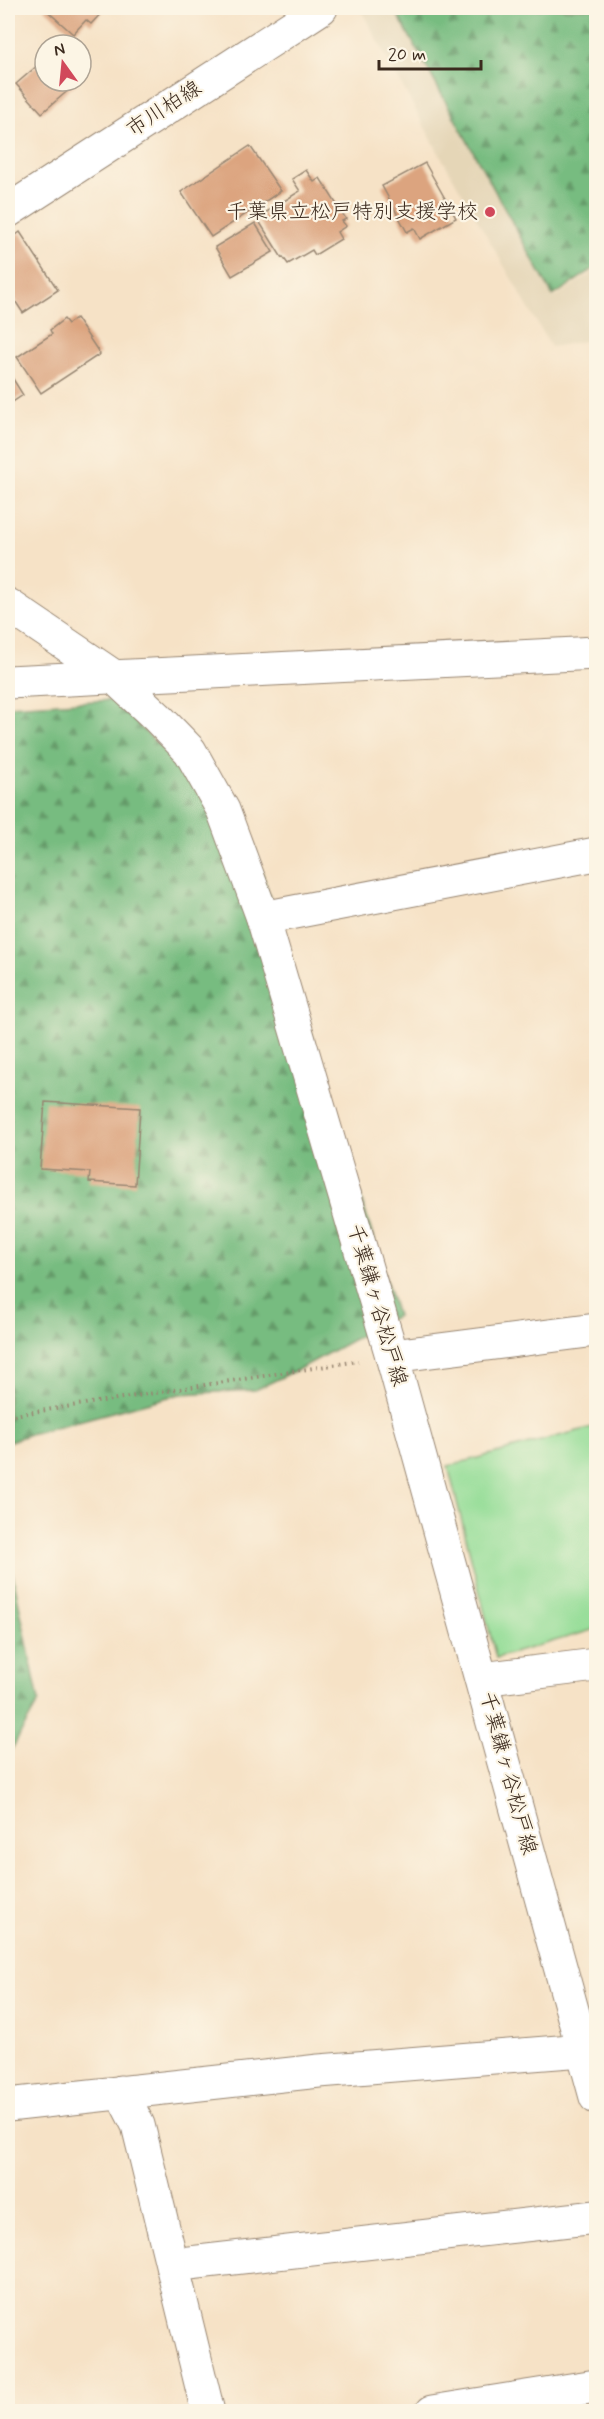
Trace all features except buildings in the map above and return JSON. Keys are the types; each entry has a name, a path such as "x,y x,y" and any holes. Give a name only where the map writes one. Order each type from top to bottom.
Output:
{"main road":[{"name":"市川柏線","path":"8,211 321,8"},
{"name":"千葉鎌ヶ谷松戸線","path":"8,605 113,676 190,751 223,810 263,918 392,1356 589,2049 597,2097"},
{"path":"8,682 597,653"},
{"path":"263,918 597,854"},
{"path":"392,1356 597,1330"},
{"path":"482,1679 597,1665"},
{"path":"8,2106 319,2071 589,2049"},
{"path":"121,2092 138,2125 208,2412"},
{"path":"172,2265 597,2217"},
{"path":"432,2412 597,2386"}],"path":[{"path":"8,1416 392,1356"}],"shaded area":[{"name":"千葉県立松戸特別支援学校","path":"360,8 393,8 554,298 596,270 596,339 551,347 440,155"}],"green space":[{"path":"394,8 596,8 596,267 553,296"},
{"path":"113,700 251,836 397,1316 255,1390 180,1394 33,1433 8,1442 8,706"},
{"path":"596,1426 596,1629 496,1658 448,1466"},
{"path":"8,1551 39,1701 8,1756"}],"place":[{"name":"千葉県立松戸特別支援学校","path":"490,212"}]}
